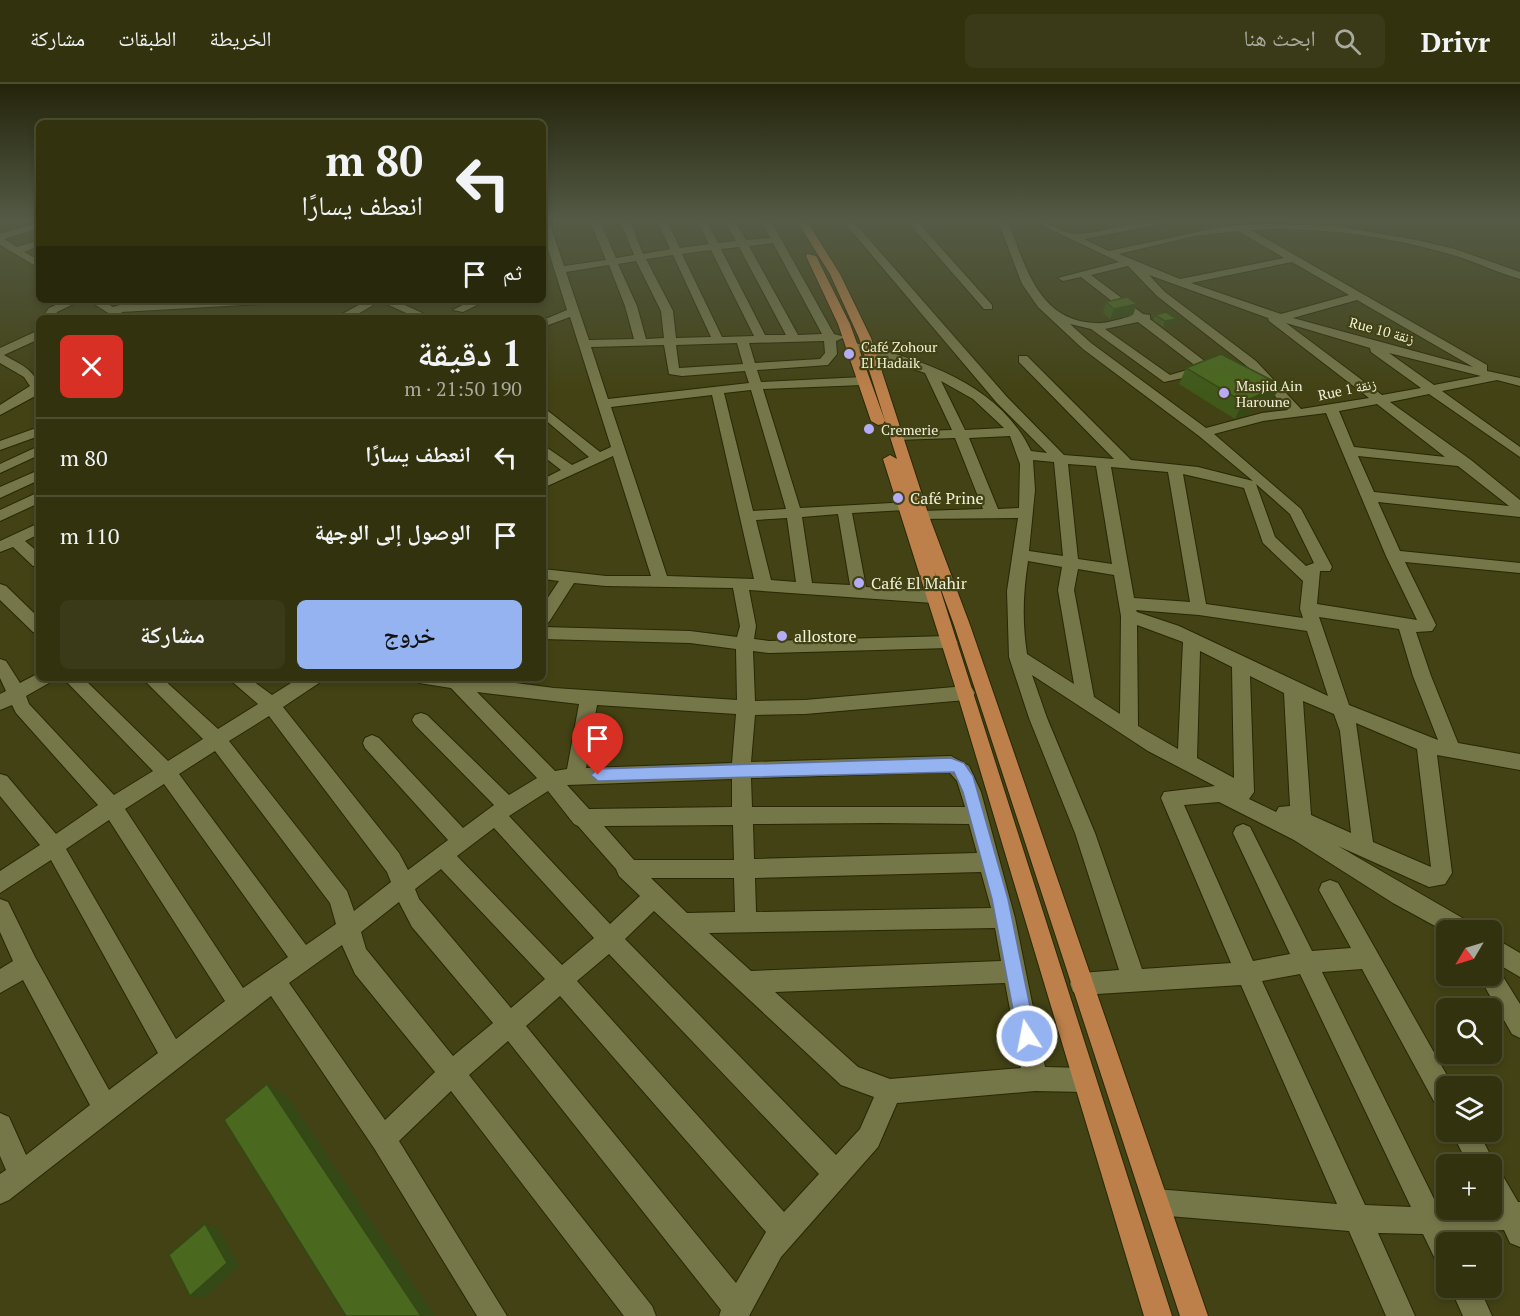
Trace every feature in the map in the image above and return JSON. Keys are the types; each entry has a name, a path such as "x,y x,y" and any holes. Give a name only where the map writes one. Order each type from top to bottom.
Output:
{"main road":[{"path":"822,278 896,436 922,516 962,625 1194,1316"},
{"path":"836,278 863,381 966,693 1158,1316"}],"street":[{"path":"558,278 573,312 661,581"},
{"path":"619,278 634,312 641,342"},
{"path":"651,278 668,311 672,369 677,372 824,362"},
{"path":"690,278 717,340"},
{"path":"731,278 761,339"},
{"path":"761,278 794,338"},
{"path":"805,278 853,341"},
{"path":"897,278 1002,400 1061,460 1071,563 1066,590 1085,699"},
{"path":"962,278 988,308"},
{"path":"1025,278 1054,317 1087,346 1204,433 1296,512 1316,548 1318,574 1308,609 1344,712 1364,847"},
{"path":"1054,317 1095,327 1168,379 1212,368 1140,318 1089,278"},
{"path":"1146,278 1161,294 1252,364 1298,413"},
{"name":"Rue 10 زنقة","path":"1170,278 1262,311 1520,382"},
{"path":"1179,282 1197,278"},
{"path":"1329,278 1496,377 1520,394"},
{"path":"1283,317 1360,296"},
{"path":"50,315 53,310 69,303"},
{"path":"100,303 120,312 238,303"},
{"path":"120,312 134,303"},
{"path":"350,315 370,303"},
{"path":"392,303 420,315"},
{"path":"459,310 474,303"},
{"path":"1095,327 1182,310"},
{"path":"1262,311 1466,463 1513,494 1520,507"},
{"path":"546,323 573,312"},
{"path":"0,353 36,335"},
{"path":"583,344 794,338 853,341 931,372 976,394 1013,432 1026,455 1026,513 1012,629 1018,657 1031,703 1077,812 1134,980"},
{"path":"741,340 794,512 805,590"},
{"path":"822,383 820,372 824,362 831,354 853,341"},
{"path":"1365,341 1520,453"},
{"path":"0,358 22,370 36,385"},
{"path":"1023,359 1128,465"},
{"path":"1233,366 1252,364"},
{"path":"22,370 36,367"},
{"path":"931,372 960,433 992,513"},
{"name":"Rue 1 زنقة","path":"1204,433 1262,417 1331,409 1496,377"},
{"path":"603,404 754,386 863,381"},
{"path":"0,411 36,388"},
{"path":"717,390 764,586"},
{"path":"1308,609 1406,625 1426,627 1428,625 1394,556 1351,451 1331,409"},
{"path":"546,414 597,457"},
{"path":"0,446 36,432"},
{"path":"896,436 1013,432"},
{"path":"546,482 619,448"},
{"path":"0,469 36,451"},
{"path":"546,451 569,470"},
{"path":"1351,451 1466,463"},
{"path":"1026,455 1175,470 1233,479 1250,485 1268,539 1318,574"},
{"path":"1103,463 1127,609 1129,729"},
{"path":"1175,470 1199,609"},
{"path":"0,493 36,475"},
{"path":"1368,496 1520,512"},
{"path":"0,516 36,498"},
{"path":"748,516 905,505"},
{"path":"844,508 859,592"},
{"path":"922,516 1026,513"},
{"path":"0,548 36,530"},
{"path":"15,540 36,558"},
{"path":"1021,555 1121,571"},
{"path":"1394,556 1520,568"},
{"path":"546,574 631,582 740,583 805,590 933,597"},
{"path":"546,613 569,578"},
{"path":"740,583 748,626 744,644 746,708 741,769 746,923"},
{"path":"0,590 36,625"},
{"path":"1127,609 1199,609 1314,626"},
{"path":"1127,609 1293,689 1426,745 1520,762"},
{"path":"1406,625 1422,676 1452,751"},
{"path":"546,633 690,636 770,647 949,642"},
{"path":"1187,763 1192,639"},
{"path":"1018,657 1129,729 1187,763 1301,820 1429,877 1438,877 1442,873 1426,745"},
{"path":"1241,665 1244,792"},
{"path":"0,666 9,677 8,698"},
{"path":"8,698 39,681"},
{"path":"75,681 166,772 303,959"},
{"path":"154,681 218,740 339,898 350,927 356,953 363,966 452,1073 642,1316"},
{"path":"241,681 271,705 392,860 412,911 509,1024 735,1312 753,1276 784,1232 838,1175 869,1138 890,1091"},
{"path":"0,883 112,807 308,681"},
{"path":"442,681 458,684 501,684 589,697 746,708 805,706 966,693"},
{"path":"458,684 515,740 626,869 850,1076 890,1091 1035,1079 1084,1080"},
{"path":"1293,689 1301,820"},
{"path":"574,776 589,697"},
{"path":"8,698 22,708 112,807 240,1004"},
{"path":"421,720 502,811 610,939 838,1175"},
{"path":"372,743 461,840"},
{"path":"0,1191 240,1004 350,927 461,840 550,780 574,776 951,764 959,768 965,776 1004,918 1035,1079"},
{"path":"0,782 54,847 173,1056"},
{"path":"1401,1316 1247,974 1171,798 1221,794 1301,834 1401,896 1445,920"},
{"path":"582,818 976,816"},
{"path":"1243,833 1436,1232"},
{"path":"442,855 561,981 784,1232"},
{"path":"626,869 990,862"},
{"path":"1398,863 1401,896"},
{"path":"1330,890 1436,1080"},
{"path":"383,1139 452,1073 610,939 654,897"},
{"path":"0,909 27,965 105,1108"},
{"path":"685,923 1004,918"},
{"path":"1502,954 1520,966"},
{"path":"1081,984 1247,974 1307,962 1370,958"},
{"path":"0,982 27,965"},
{"path":"747,982 1015,972"},
{"path":"273,980 383,1139 493,1316"},
{"path":"1496,986 1520,1026"},
{"path":"0,1126 21,1174"},
{"path":"1502,1197 1517,1221"},
{"path":"1156,1202 1357,1218 1517,1221"},
{"path":"1469,1298 1478,1316"}],"building":[{"path":"1127,297 1137,304 1114,309 1106,302"},
{"path":"1166,312 1177,319 1165,321 1155,315"},
{"path":"1221,354 1281,385 1243,402 1186,368"},
{"path":"267,1084 421,1316 346,1316 224,1120"},
{"path":"205,1224 227,1263 190,1296 169,1255"}],"place":[{"name":"Café Zohour El Hadaik","path":"849,354"},
{"name":"Masjid Ain Haroune","path":"1224,393"},
{"name":"Cremerie","path":"869,429"},
{"name":"Café Prine","path":"898,498"},
{"name":"Café El Mahir","path":"859,583"},
{"name":"allostore","path":"782,636"}],"route":[{"path":"598,775 951,764 959,768 971,792 1000,899 1027,1036"}]}
